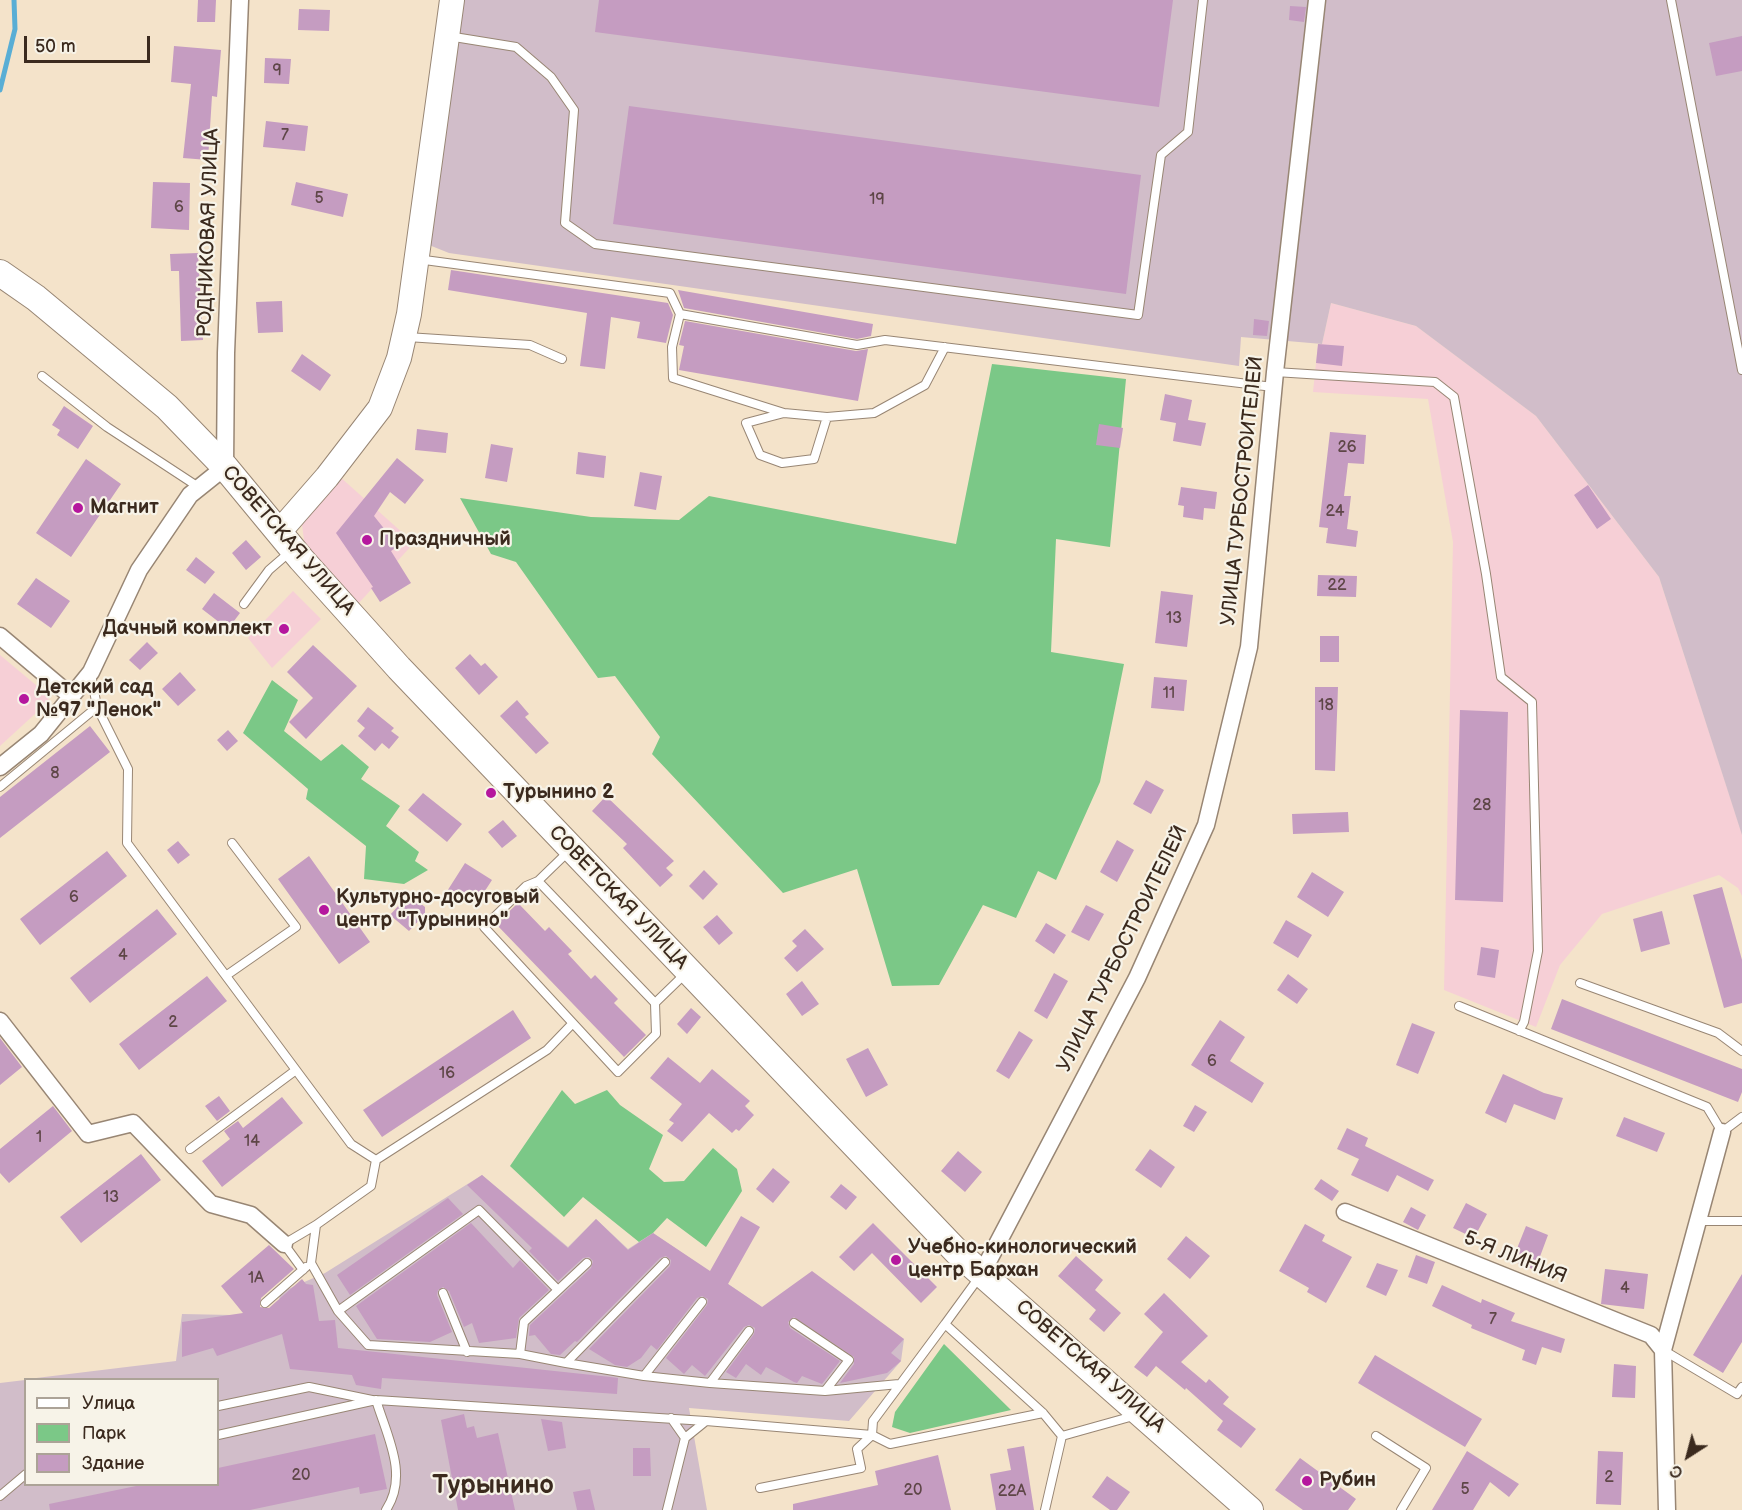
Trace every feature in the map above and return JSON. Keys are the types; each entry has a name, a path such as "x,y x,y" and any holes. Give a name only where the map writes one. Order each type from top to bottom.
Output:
{"main road":[{"name":"СОВЕТСКАЯ УЛИЦА","path":"0,273 36,298 166,407 225,467 286,541 399,668 957,1252 1250,1510"}],"street":[{"name":"РОДНИКОВАЯ УЛИЦА","path":"225,467 226,353 240,0"},
{"path":"286,541 327,477 380,408 404,336 452,0"},
{"name":"УЛИЦА ТУРБОСТРОИТЕЛЕЙ","path":"982,1273 1137,978 1206,825 1249,647 1274,380 1317,0"},
{"path":"0,767 41,734 91,672 140,570 190,495 225,467"},
{"path":"0,636 71,696"},
{"path":"0,1021 88,1134 133,1123 211,1204 251,1215 284,1244"},
{"path":"1667,1510 1663,1350 1722,1131"},
{"name":"5-Я ЛИНИЯ","path":"1345,1212 1651,1335 1663,1350"}],"lane":[{"path":"448,36 516,47 552,77 574,110 565,223 595,244 1138,315 1161,155 1188,132 1203,0"},
{"path":"1671,0 1742,370"},
{"path":"416,258 670,293 680,314 672,347 673,378 784,413 827,417 874,413 925,385 945,347"},
{"path":"680,314 857,345 885,340 1274,380 1435,382 1454,397 1486,574 1501,677 1532,702 1538,951 1524,1022 1519,1031"},
{"path":"404,336 530,345 562,359"},
{"path":"42,376 107,427 200,488"},
{"path":"784,413 746,423 760,455 782,463 813,459 827,417"},
{"path":"244,604 269,570 286,541"},
{"path":"91,672 97,707 128,769 127,843 351,1144 376,1160"},
{"path":"0,787 97,707"},
{"path":"227,975 296,927 232,843"},
{"path":"538,881 655,1004 656,1034 618,1072 484,927 526,886 538,881 572,848"},
{"path":"655,1004 688,970"},
{"path":"1580,983 1718,1033 1742,1051"},
{"path":"1459,1006 1707,1107 1722,1131 1742,1117"},
{"path":"303,1270 284,1244 316,1226 370,1186 376,1160 547,1050 572,1024"},
{"path":"190,1149 296,1070"},
{"path":"338,1311 479,1210 558,1290"},
{"path":"1698,1221 1742,1221"},
{"path":"316,1226 311,1263 338,1311 368,1345 520,1354 644,1376 710,1383 825,1391 899,1384"},
{"path":"566,1363 665,1262"},
{"path":"265,1303 311,1263"},
{"path":"520,1354 524,1322 587,1263"},
{"path":"760,1488 861,1468 857,1449 872,1435 873,1421 982,1273"},
{"path":"443,1293 467,1352"},
{"path":"644,1376 702,1302"},
{"path":"794,1323 849,1360 825,1391"},
{"path":"945,1324 1043,1413 1062,1436"},
{"path":"710,1383 749,1331"},
{"path":"1663,1350 1737,1394 1742,1387"},
{"path":"219,1406 309,1387 376,1400 706,1420 872,1435 890,1444 1043,1413"},
{"path":"219,1434 376,1400"},
{"path":"376,1400 398,1470 392,1502 386,1510"},
{"path":"1062,1436 1142,1414"},
{"path":"671,1418 685,1438"},
{"path":"666,1510 685,1438 706,1420"},
{"path":"1045,1510 1062,1436"},
{"path":"1376,1436 1426,1468 1401,1510"},
{"path":"0,1496 24,1476"}],"shaded area":[{"path":"463,0 1742,0 1742,835 1659,577 1536,416 1416,326 1331,303 1322,344 1241,337 1239,366 449,253 429,245"},
{"path":"1331,303 1416,326 1536,416 1659,577 1742,834 1742,896 1738,888 1719,875 1602,914 1560,965 1536,1027 1444,990 1453,542 1428,399 1313,392 1318,344 1322,344"},
{"path":"339,476 414,543 357,605 305,547 302,525"},
{"name":"Дачный комплект","path":"293,591 321,619 272,668 248,638"},
{"name":"Детский сад №97 \"Ленок\"","path":"0,655 49,696 48,702 0,746"},
{"path":"482,1175 568,1247 596,1219 628,1249 653,1233 762,1307 904,1339 901,1361 849,1421 689,1408 707,1510 0,1510 0,1383 24,1380 24,1486 219,1486 219,1378 36,1378 176,1361 182,1314 281,1316 279,1293 325,1273"}],"green space":[{"path":"992,364 1126,379 1110,547 1056,539 1051,652 1124,664 1100,782 1056,880 1038,871 1016,918 983,905 939,985 892,986 857,869 783,893 652,754 660,737 615,676 598,678 516,562 491,554 460,498 591,517 679,520 709,496 956,544"},
{"path":"272,680 298,700 284,731 321,761 342,744 369,767 361,779 400,806 386,826 419,852 415,861 428,870 404,884 364,879 366,846 306,799 308,789 243,733"},
{"path":"562,1090 575,1104 607,1090 620,1105 663,1135 649,1169 664,1182 684,1181 713,1148 737,1169 742,1191 706,1247 667,1218 653,1233 639,1242 583,1197 564,1217 510,1166"},
{"path":"944,1344 1011,1410 910,1433 892,1427 895,1412"}],"building":[{"path":"198,0 216,0 215,22 197,22"},
{"path":"599,0 1173,0 1159,107 595,32"},
{"path":"1290,6 1306,7 1304,22 1289,20"},
{"path":"299,9 330,10 329,31 298,30"},
{"path":"1742,36 1742,71 1716,76 1709,43"},
{"path":"174,46 221,50 217,97 212,96 208,160 183,158 191,84 171,82"},
{"path":"265,58 291,59 289,84 264,83"},
{"path":"629,106 1141,175 1126,294 613,224"},
{"path":"266,121 308,126 305,151 263,147"},
{"path":"153,182 190,183 189,230 151,228"},
{"path":"296,182 348,194 343,217 291,205"},
{"path":"198,253 203,340 181,341 179,271 171,271 170,254"},
{"path":"451,270 668,303 673,315 666,343 637,338 640,322 611,317 605,369 580,366 587,313 448,290"},
{"path":"678,290 873,324 871,336 857,339 684,308"},
{"path":"282,301 283,332 258,333 256,302"},
{"path":"1254,319 1269,321 1267,336 1253,335"},
{"path":"685,321 856,351 868,349 858,401 679,370 684,346 679,345"},
{"path":"1318,344 1344,346 1342,366 1316,363"},
{"path":"302,354 331,375 320,391 291,371"},
{"path":"1165,394 1192,400 1188,420 1206,423 1201,446 1173,441 1176,423 1160,420"},
{"path":"64,406 93,426 78,449 57,435 60,430 52,425"},
{"path":"1099,424 1123,428 1120,448 1096,445"},
{"path":"417,429 448,433 446,453 415,450"},
{"path":"1330,432 1366,435 1364,464 1348,463 1344,496 1351,496 1347,529 1358,531 1356,547 1326,543 1328,528 1319,527"},
{"path":"491,444 513,448 507,482 485,478"},
{"path":"578,452 606,456 604,478 576,474"},
{"path":"397,458 424,480 405,504 390,492 374,516 398,546 391,551 411,583 380,602 371,588 373,587 336,533"},
{"name":"Магнит","path":"86,459 121,484 71,557 36,533"},
{"path":"640,472 662,476 656,510 634,506"},
{"path":"1588,485 1611,519 1597,529 1574,495"},
{"path":"1181,487 1217,492 1215,509 1204,508 1203,520 1183,517 1184,506 1178,505"},
{"path":"246,540 261,557 246,570 232,553"},
{"path":"196,557 215,572 205,584 186,570"},
{"path":"1318,575 1357,576 1356,597 1317,596"},
{"path":"36,578 70,601 51,628 17,604"},
{"path":"1161,591 1193,595 1187,647 1155,643"},
{"path":"214,593 240,613 228,629 202,609"},
{"path":"1320,636 1339,636 1339,662 1320,662"},
{"path":"147,642 158,653 140,670 129,660"},
{"path":"313,645 357,686 306,739 289,722 313,698 287,672"},
{"path":"470,654 481,666 485,663 498,677 479,695 455,668"},
{"path":"180,672 196,690 178,706 162,689"},
{"path":"1154,677 1187,680 1184,711 1151,708"},
{"path":"1315,687 1338,687 1335,771 1315,770"},
{"path":"517,700 529,714 525,717 549,743 536,754 500,716"},
{"path":"368,707 394,728 391,731 399,737 389,749 382,743 375,751 358,736 365,728 357,721"},
{"path":"1460,710 1508,712 1503,902 1455,900"},
{"path":"90,726 110,752 0,838 0,797"},
{"path":"228,730 238,741 227,751 217,740"},
{"path":"1146,780 1164,790 1151,814 1133,804"},
{"path":"423,793 462,824 447,842 408,810"},
{"path":"606,796 674,861 666,868 673,875 660,887 623,848 627,844 592,811"},
{"path":"1348,812 1349,832 1293,834 1292,814"},
{"path":"503,820 517,836 502,848 488,832"},
{"path":"1117,840 1134,850 1117,882 1100,872"},
{"path":"178,841 190,855 178,864 167,850"},
{"path":"107,851 127,876 40,945 20,919"},
{"name":"Культурно-досуговый центр \"Турынино\"","path":"309,856 370,942 339,964 278,879"},
{"path":"465,863 492,880 479,900 473,896 469,903 462,898 458,905 444,896"},
{"path":"704,870 718,884 703,900 689,886"},
{"path":"1312,872 1344,892 1328,917 1297,897"},
{"path":"1722,887 1742,960 1742,1003 1724,1008 1693,895"},
{"path":"409,894 425,907 425,914 409,931 390,915"},
{"path":"518,903 545,931 549,927 572,951 568,954 591,979 595,975 618,999 614,1003 646,1035 624,1057 496,924"},
{"path":"1086,905 1104,914 1089,941 1071,932"},
{"path":"157,909 177,934 90,1003 70,978"},
{"path":"1662,911 1670,944 1641,952 1633,919"},
{"path":"717,915 733,933 719,945 703,927"},
{"path":"1286,920 1312,935 1298,958 1273,943"},
{"path":"1046,923 1066,935 1054,954 1035,941"},
{"path":"805,929 824,949 797,972 784,958 797,946 792,941"},
{"path":"1481,947 1499,950 1495,978 1477,975"},
{"path":"1054,973 1068,981 1047,1019 1034,1011"},
{"path":"1288,974 1308,989 1297,1004 1277,990"},
{"path":"207,976 227,1001 139,1070 119,1044"},
{"path":"802,981 819,1004 802,1016 786,994"},
{"path":"1562,999 1742,1069 1742,1092 1738,1102 1551,1029"},
{"path":"691,1008 701,1017 687,1034 677,1024"},
{"path":"513,1010 531,1038 382,1137 363,1110"},
{"path":"1220,1020 1245,1037 1230,1061 1264,1083 1252,1103 1191,1065"},
{"path":"1412,1023 1435,1032 1418,1074 1396,1065"},
{"path":"1019,1031 1033,1040 1009,1079 996,1071"},
{"path":"0,1038 22,1067 0,1085"},
{"path":"868,1048 888,1085 866,1097 846,1059"},
{"path":"668,1057 700,1083 712,1069 750,1101 745,1106 754,1115 739,1131 736,1129 732,1133 709,1113 682,1142 667,1131 674,1123 669,1120 682,1104 650,1078"},
{"path":"1503,1074 1544,1093 1563,1098 1555,1120 1514,1104 1506,1123 1485,1113"},
{"path":"219,1096 230,1111 217,1121 205,1106"},
{"path":"282,1097 303,1123 222,1187 202,1161 230,1139 224,1131 238,1121 243,1128"},
{"path":"1195,1105 1207,1112 1194,1132 1183,1126"},
{"path":"53,1106 72,1131 9,1183 0,1173 0,1149"},
{"path":"1624,1117 1665,1133 1657,1152 1616,1136"},
{"path":"1347,1128 1368,1138 1365,1146 1434,1180 1428,1191 1397,1175 1388,1192 1351,1175 1359,1159 1337,1149"},
{"path":"1150,1149 1175,1167 1161,1188 1135,1170"},
{"path":"958,1151 982,1172 965,1192 941,1171"},
{"path":"141,1154 161,1180 81,1243 60,1217"},
{"path":"773,1168 790,1182 773,1203 756,1189"},
{"path":"482,1175 568,1248 596,1219 628,1250 653,1233 710,1271 741,1216 760,1227 728,1284 762,1307 812,1271 904,1339 891,1353 901,1361 887,1373 840,1383 854,1364 854,1357 794,1317 788,1322 790,1328 840,1361 822,1384 802,1376 797,1383 766,1367 761,1375 746,1364 736,1378 726,1372 754,1334 755,1328 749,1325 744,1327 705,1376 692,1365 684,1374 666,1358 707,1305 708,1299 702,1296 697,1298 657,1350 651,1345 641,1358 627,1367 615,1365 589,1349 670,1266 671,1260 666,1256 660,1258 577,1342 575,1341 560,1355 551,1354 535,1335 529,1336 530,1325 591,1268 593,1261 589,1257 583,1258 558,1281 529,1251 532,1248 467,1185"},
{"path":"1321,1179 1339,1191 1332,1201 1314,1189"},
{"path":"841,1184 857,1197 846,1210 830,1197"},
{"path":"448,1198 463,1214 350,1295 337,1275"},
{"path":"1466,1203 1487,1214 1474,1238 1453,1228"},
{"path":"1411,1207 1426,1215 1418,1230 1403,1222"},
{"path":"471,1223 513,1268 520,1260 549,1290 519,1318 516,1338 479,1343 472,1323 464,1327 449,1291 443,1287 438,1290 437,1295 452,1332 430,1342 377,1339 356,1306"},
{"path":"873,1223 937,1287 921,1303 872,1253 854,1271 839,1257"},
{"path":"1305,1224 1325,1235 1322,1241 1352,1257 1326,1303 1307,1292 1309,1288 1279,1271"},
{"path":"1526,1226 1548,1235 1535,1270 1512,1261"},
{"path":"1186,1236 1210,1256 1190,1279 1167,1259"},
{"path":"269,1245 294,1269 261,1298 260,1307 269,1308 302,1279 306,1284 313,1285 319,1321 335,1320 338,1348 618,1378 617,1394 382,1378 381,1389 356,1385 352,1375 290,1369 282,1334 217,1356 213,1348 182,1357 182,1322 243,1313 221,1286"},
{"path":"1416,1255 1435,1262 1427,1284 1408,1277"},
{"path":"1076,1256 1103,1280 1095,1290 1121,1313 1104,1332 1089,1319 1096,1310 1058,1276"},
{"path":"1377,1263 1398,1270 1386,1296 1366,1287"},
{"path":"1605,1269 1648,1274 1644,1309 1601,1304"},
{"path":"1742,1274 1742,1342 1723,1373 1693,1355"},
{"path":"1442,1285 1481,1303 1482,1299 1515,1313 1511,1321 1565,1339 1561,1353 1542,1347 1536,1365 1522,1360 1525,1350 1471,1328 1472,1325 1432,1306"},
{"path":"1164,1293 1208,1336 1181,1362 1206,1383 1209,1379 1229,1397 1223,1404 1256,1429 1241,1448 1217,1430 1223,1421 1186,1388 1185,1390 1156,1366 1147,1377 1134,1367 1163,1332 1144,1314"},
{"path":"1375,1355 1482,1419 1465,1447 1358,1383"},
{"path":"1614,1364 1636,1366 1635,1398 1612,1397"},
{"path":"464,1414 467,1428 474,1426 477,1438 498,1433 515,1510 458,1510 441,1420"},
{"path":"541,1419 562,1422 566,1448 548,1451"},
{"path":"375,1434 387,1489 360,1494 359,1487 250,1510 50,1510 49,1504 136,1486 219,1486 219,1468"},
{"path":"1024,1446 1034,1510 996,1510 990,1474 1011,1470 1007,1449"},
{"path":"633,1448 650,1448 651,1476 633,1476"},
{"path":"1467,1451 1519,1484 1509,1497 1490,1482 1473,1510 1432,1510"},
{"path":"1598,1451 1623,1452 1621,1505 1596,1504"},
{"path":"938,1455 951,1510 793,1510 793,1504 878,1485 875,1471"},
{"name":"Рубин","path":"1300,1458 1356,1499 1348,1510 1303,1510 1275,1490"},
{"path":"1107,1476 1130,1492 1117,1510 1110,1510 1092,1497"},
{"path":"590,1489 595,1510 577,1510 573,1492"}],"waterway":[{"path":"0,90 15,29 14,0"}],"place":[{"name":"Магнит","path":"78,508"},
{"name":"Праздничный","path":"367,540"},
{"name":"Дачный комплект","path":"284,629"},
{"name":"Детский сад №97 \"Ленок\"","path":"24,699"},
{"name":"Турынино 2","path":"491,793"},
{"name":"Культурно-досуговый центр \"Турынино\"","path":"324,910"},
{"name":"Учебно-кинологический центр Бархан","path":"896,1260"},
{"name":"Рубин","path":"1307,1481"}],"district":[{"name":"Турынино","path":"493,1486"}]}
